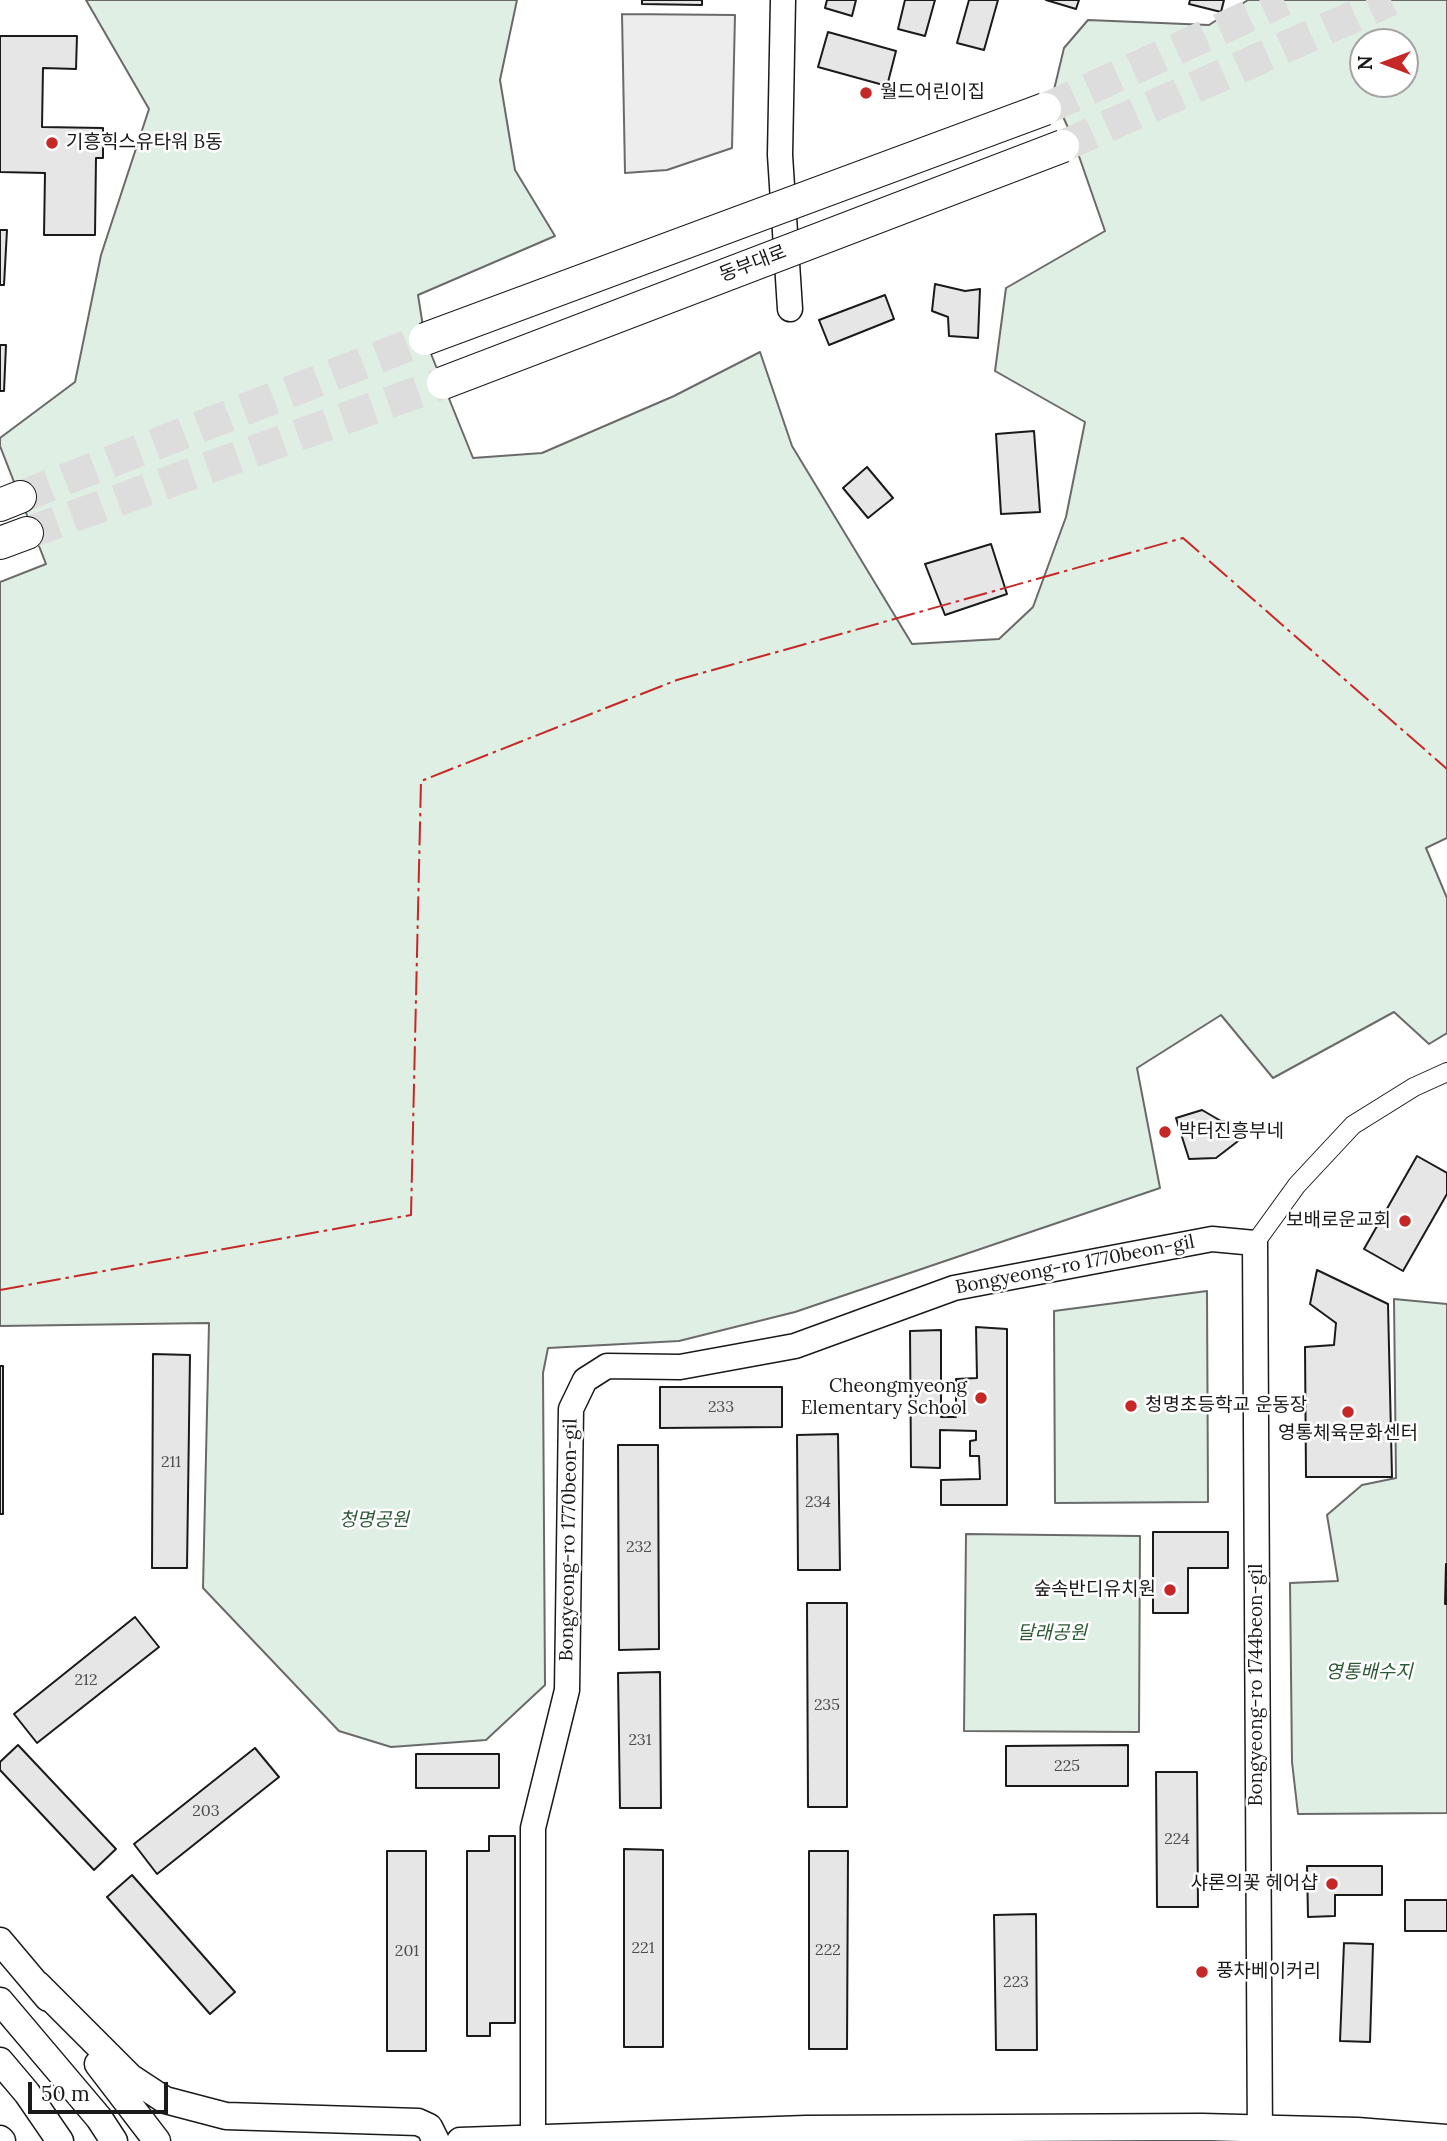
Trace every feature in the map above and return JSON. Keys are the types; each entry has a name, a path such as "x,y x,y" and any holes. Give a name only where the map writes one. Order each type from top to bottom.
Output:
{"highway":[{"path":"425,339 1045,109"},
{"name":"동부대로","path":"443,383 1063,146"}],"main road":[{"path":"0,1941 37,1984 157,2141"},
{"path":"37,1984 130,2077 165,2100 226,2116 418,2122 429,2127 436,2141"},
{"path":"0,2001 99,2118 114,2141"},
{"path":"0,2061 27,2093 60,2141"},
{"path":"460,2141 806,2135 1260,2134 1447,2138"}],"street":[{"path":"783,0 780,155 790,309"},
{"path":"1255,1243 1297,1185 1353,1125 1414,1087 1447,1072"},
{"name":"Bongyeong-ro 1770beon-gil","path":"533,2138 533,1828 567,1690 571,1409 585,1380 607,1366 680,1367 795,1346 954,1288 1212,1239 1255,1243"},
{"name":"Bongyeong-ro 1744beon-gil","path":"1255,1243 1260,2134"}],"green space":[{"name":"청명공원","path":"86,0 517,0 500,80 515,170 555,236 418,295 425,339 473,458 542,453 674,396 760,352 792,446 912,644 999,639 1033,607 1066,517 1085,422 995,371 1006,288 1105,231 1073,139 1053,94 1064,48 1088,20 1209,25 1248,0 1447,0 1447,838 1426,848 1447,898 1447,1033 1429,1044 1394,1012 1273,1078 1221,1015 1137,1068 1160,1188 795,1312 679,1341 548,1348 543,1373 545,1685 486,1740 391,1747 339,1731 203,1588 209,1323 0,1326 0,582 46,564 0,446 0,438 75,382 101,255 149,109"},
{"name":"청명초등학교 운동장","path":"1207,1291 1208,1502 1055,1503 1054,1311"},
{"name":"영통배수지","path":"1394,1299 1447,1304 1447,1813 1298,1814 1292,1762 1290,1583 1338,1581 1327,1515 1362,1485 1396,1478"},
{"name":"달래공원","path":"966,1534 1140,1536 1139,1732 964,1731"}],"shaded area":[{"path":"622,14 735,15 732,148 667,170 625,173"}],"building":[{"path":"642,0 702,0 702,5 642,4"},
{"path":"827,0 856,0 852,16 825,8"},
{"path":"905,0 935,0 925,36 898,29"},
{"path":"969,0 998,0 984,50 957,43"},
{"path":"1046,0 1079,0 1076,9"},
{"path":"1190,0 1224,0 1221,12 1189,4"},
{"path":"828,32 896,51 887,86 818,67"},
{"name":"기흥힉스유타워 B동","path":"0,36 77,36 76,69 43,68 42,127 103,128 103,158 96,158 95,235 44,235 45,173 0,172"},
{"path":"0,230 7,230 4,285 0,285"},
{"path":"935,284 965,291 980,289 978,338 949,336 948,317 932,311"},
{"path":"885,295 894,319 829,345 819,320"},
{"path":"0,345 6,345 4,391 0,391"},
{"path":"1034,431 1040,512 1001,514 996,434"},
{"path":"867,467 893,498 868,518 843,488"},
{"path":"991,544 1007,594 945,615 925,564"},
{"path":"1202,1110 1221,1121 1243,1123 1246,1135 1216,1158 1189,1159 1176,1118"},
{"name":"보배로운교회","path":"1417,1156 1447,1173 1447,1194 1403,1271 1364,1249"},
{"name":"영통체육문화센터","path":"1317,1270 1388,1304 1392,1477 1306,1477 1305,1347 1334,1345 1336,1323 1310,1304"},
{"name":"Cheongmyeong Elementary School","path":"976,1327 1007,1329 1007,1505 941,1505 941,1480 980,1479 979,1456 970,1456 970,1441 976,1440 976,1431 940,1430 940,1468 911,1467 910,1331 941,1330 941,1417 956,1417 956,1379 977,1378"},
{"path":"153,1354 190,1355 187,1568 152,1568"},
{"path":"0,1366 3,1366 3,1514 0,1514"},
{"path":"660,1387 782,1387 782,1427 660,1428"},
{"path":"838,1434 840,1570 798,1570 797,1435"},
{"path":"618,1445 658,1445 659,1649 619,1650"},
{"name":"숲속반디유치원","path":"1153,1532 1228,1532 1228,1568 1188,1568 1188,1613 1153,1613"},
{"path":"1446,1564 1447,1604 1445,1604"},
{"path":"807,1603 847,1603 847,1807 808,1807"},
{"path":"135,1617 159,1647 37,1743 14,1714"},
{"path":"660,1672 661,1808 620,1808 618,1673"},
{"path":"18,1745 116,1849 94,1870 0,1770 0,1762"},
{"path":"1128,1745 1128,1786 1006,1786 1006,1746"},
{"path":"255,1748 279,1777 157,1874 134,1844"},
{"path":"416,1754 499,1754 499,1788 416,1788"},
{"path":"1156,1772 1197,1772 1198,1907 1157,1907"},
{"path":"489,1836 515,1836 515,2023 490,2023 490,2036 467,2036 467,1851 489,1851"},
{"path":"624,1849 663,1850 663,2047 624,2047"},
{"path":"387,1851 426,1851 426,2051 387,2051"},
{"path":"809,1851 848,1851 847,2049 809,2049"},
{"path":"1307,1866 1382,1866 1382,1895 1335,1895 1335,1916 1308,1917"},
{"path":"132,1875 235,1992 210,2014 107,1897"},
{"path":"1405,1900 1447,1900 1447,1931 1405,1931"},
{"path":"1036,1914 1037,2050 996,2050 994,1915"},
{"path":"1344,1943 1373,1944 1370,2042 1340,2041"}],"tunnel":[{"path":"1045,109 1284,0"},
{"path":"1063,146 1391,0"},
{"path":"20,497 425,339"},
{"path":"27,533 443,383"}],"power":[{"path":"0,1290 411,1215 421,781 677,680 1183,538 1447,769"}],"place":[{"name":"월드어린이집","path":"866,93"},
{"name":"기흥힉스유타워 B동","path":"52,143"},
{"name":"박터진흥부네","path":"1165,1132"},
{"name":"보배로운교회","path":"1405,1221"},
{"name":"Cheongmyeong Elementary School","path":"981,1398"},
{"name":"청명초등학교 운동장","path":"1131,1406"},
{"name":"영통체육문화센터","path":"1348,1412"},
{"name":"숲속반디유치원","path":"1170,1590"},
{"name":"샤론의꽃 헤어샵","path":"1332,1884"},
{"name":"풍차베이커리","path":"1202,1972"}]}
